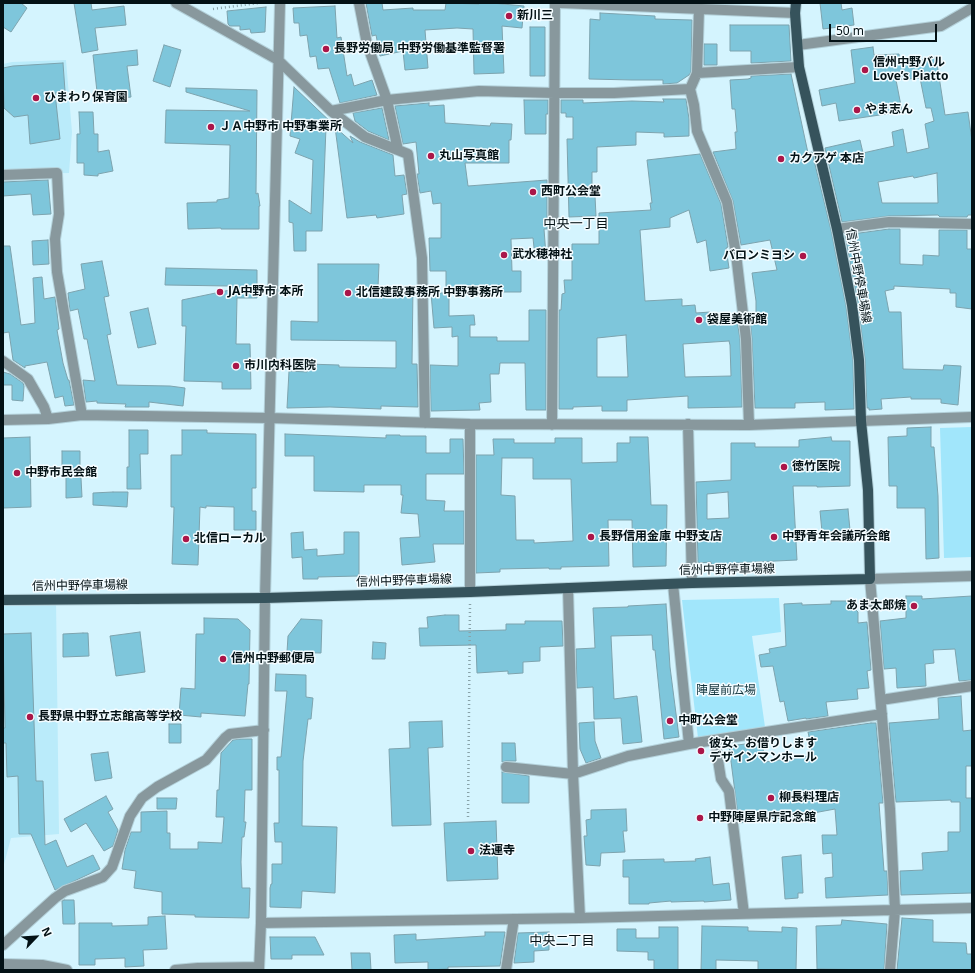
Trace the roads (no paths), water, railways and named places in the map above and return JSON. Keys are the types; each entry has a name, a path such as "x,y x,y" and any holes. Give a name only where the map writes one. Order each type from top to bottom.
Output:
{"main road":[{"name":"信州中野停車場線","path":"3,600 264,598 470,592 692,583 870,579 868,490 861,422 858,360 852,305 837,229 800,67 796,8"}],"street":[{"path":"176,3 195,12 278,60 331,111 365,137 408,154 422,258 425,423"},
{"path":"175,970 198,968 259,969 264,730 264,598 280,3"},
{"path":"359,3 367,44 387,100 398,150"},
{"path":"552,425 555,3"},
{"path":"561,3 631,4 699,9 796,8"},
{"path":"798,45 941,26 972,8"},
{"path":"699,9 697,73 690,90 694,105 697,131 727,202 735,246 746,339 749,425"},
{"path":"697,73 800,67"},
{"path":"331,111 387,100 478,90 554,93 690,90"},
{"path":"3,175 57,173 59,214 56,239 57,272 82,415"},
{"path":"837,229 889,222 972,224"},
{"path":"3,361 28,379 44,407 48,419"},
{"path":"3,420 48,419 82,415 269,418 470,424 749,425 972,418"},
{"path":"470,424 470,592"},
{"path":"688,424 692,583"},
{"path":"890,970 895,910 890,809 870,579 972,576"},
{"path":"674,584 689,744"},
{"path":"568,588 573,774 580,918"},
{"path":"881,700 972,686"},
{"path":"506,766 573,774 628,756 689,744 882,714"},
{"path":"3,945 55,898 65,891 103,877 112,867 130,816 142,798 157,787 206,760 230,734 264,730"},
{"path":"715,741 721,779 729,791 744,914"},
{"path":"261,923 580,918 972,908"},
{"path":"506,970 514,919"},
{"path":"3,964 67,970"}],"place":[{"name":"新川三","path":"509,16"},
{"name":"長野労働局 中野労働基準監督署","path":"326,49"},
{"name":"信州中野バル Love’s Piatto","path":"865,70"},
{"name":"ひまわり保育園","path":"36,98"},
{"name":"やま志ん","path":"857,110"},
{"name":"ＪＡ中野市 中野事業所","path":"211,127"},
{"name":"丸山写真館","path":"431,156"},
{"name":"カクアゲ 本店","path":"781,159"},
{"name":"西町公会堂","path":"533,192"},
{"name":"武水穂神社","path":"504,255"},
{"name":"バロンミヨシ","path":"803,256"},
{"name":"JA中野市 本所","path":"220,292"},
{"name":"北信建設事務所 中野事務所","path":"348,293"},
{"name":"袋屋美術館","path":"699,320"},
{"name":"市川内科医院","path":"236,366"},
{"name":"徳竹医院","path":"784,467"},
{"name":"中野市民会館","path":"17,473"},
{"name":"長野信用金庫 中野支店","path":"591,537"},
{"name":"中野青年会議所会館","path":"774,537"},
{"name":"北信ローカル","path":"186,539"},
{"name":"あま太郎焼","path":"914,606"},
{"name":"信州中野郵便局","path":"223,659"},
{"name":"長野県中野立志館高等学校","path":"30,717"},
{"name":"中町公会堂","path":"670,721"},
{"name":"彼女、お借りします デザインマンホール","path":"701,751"},
{"name":"柳長料理店","path":"771,798"},
{"name":"中野陣屋県庁記念館","path":"700,818"},
{"name":"法運寺","path":"471,851"}],"district":[{"name":"中央一丁目","path":"576,224"},
{"name":"中央二丁目","path":"562,941"}],"park label":[{"name":"陣屋前広場","path":"726,691"}]}
